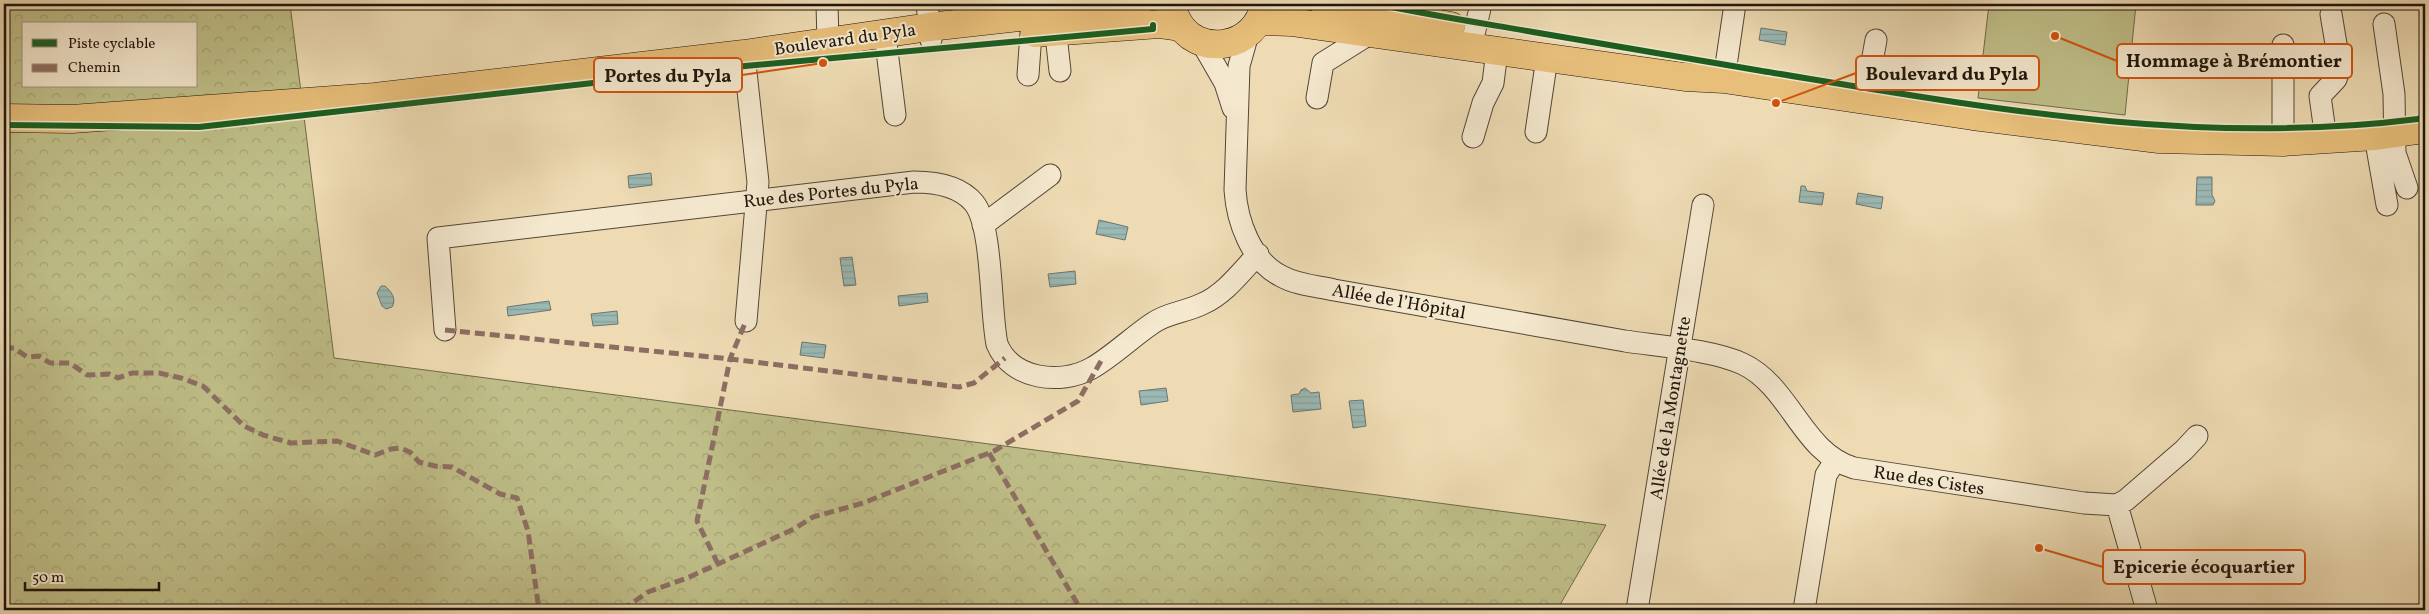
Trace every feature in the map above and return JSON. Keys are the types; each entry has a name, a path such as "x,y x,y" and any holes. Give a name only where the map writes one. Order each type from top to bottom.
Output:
{"main road":[{"name":"Boulevard du Pyla","path":"1047,26 1138,4"},
{"path":"1324,4 1403,20 1481,43 1547,58 1685,77 1724,79 2065,129 2159,139 2284,142 2384,135 2425,129"},
{"name":"Boulevard du Pyla","path":"753,53 929,24 1047,26 1159,24 1175,15"},
{"path":"1175,15 1188,36 1202,43 1217,45 1234,42 1257,19 1371,33 1403,20"},
{"name":"Boulevard du Pyla","path":"753,53 886,43 929,24"},
{"path":"1481,43 1686,66 1724,79"},
{"path":"4,118 72,119 375,97 753,53"}],"street":[{"path":"827,4 828,42"},
{"path":"1473,137 1483,103 1493,83 1481,43 1481,4"},
{"path":"1724,79 1735,4"},
{"path":"2326,139 2320,96 2336,79 2340,68 2332,14"},
{"name":"Allée de l’Hôpital","path":"1257,19 1239,66 1236,210 1248,240 1258,254 1280,276 1297,283 1680,349"},
{"path":"2384,24 2394,94 2384,135 2387,205"},
{"path":"1047,26 1060,72"},
{"path":"1028,75 1047,26"},
{"path":"1317,98 1323,63 1371,33"},
{"path":"1865,100 1876,40"},
{"path":"886,43 896,115"},
{"name":"Allée de l’Hôpital","path":"1202,43 1225,83 1237,127"},
{"path":"2284,45 2284,142"},
{"path":"746,321 758,182 753,53"},
{"path":"1536,132 1547,58"},
{"path":"2384,135 2395,153 2407,188"},
{"path":"983,225 1050,175"},
{"name":"Rue des Portes du Pyla","path":"445,330 438,238 757,200 928,182 946,186 966,196 974,203 983,225 997,344 1005,358 1016,368 1038,376 1071,375 1091,368 1154,322 1200,305 1219,295 1258,254"},
{"name":"Allée de la Montagnette","path":"1636,610 1703,205"},
{"name":"Rue des Cistes","path":"1680,349 1742,364 1764,378 1822,450 1836,461 1854,468 2084,503 2116,505"},
{"path":"2147,610 2116,505 2126,500 2184,450 2197,436"},
{"path":"1804,610 1826,475 1836,461"}],"green space":[{"path":"4,4 290,4 334,358 1606,525 1557,610 4,610"},
{"path":"1989,4 2136,4 2125,115 1978,98"}],"water":[{"path":"1761,28 1787,32 1785,45 1759,40"},
{"path":"651,173 652,185 629,188 628,176"},
{"path":"2197,177 2212,177 2212,195 2215,201 2213,205 2196,205"},
{"path":"1801,186 1805,186 1807,191 1824,193 1822,205 1799,202"},
{"path":"1858,193 1883,197 1881,209 1856,204"},
{"path":"1099,220 1128,227 1125,240 1096,234"},
{"path":"852,257 856,285 844,286 840,258"},
{"path":"1075,271 1076,284 1050,287 1048,274"},
{"path":"381,286 385,286 393,295 392,307 386,309 382,306 377,293"},
{"path":"927,293 928,302 899,306 898,296"},
{"path":"549,301 551,310 508,316 507,307"},
{"path":"617,311 618,324 593,326 591,314"},
{"path":"802,342 826,345 824,358 800,355"},
{"path":"1166,388 1168,401 1141,405 1139,391"},
{"path":"1305,388 1311,393 1319,392 1321,409 1293,412 1291,395 1299,394"},
{"path":"1363,400 1366,426 1353,428 1349,401"}],"marked path":[{"path":"718,564 697,521 730,359 746,321"},
{"path":"445,330 730,359 959,387 974,383 1005,358"},
{"path":"4,348 14,348 27,357 39,356 50,363 70,363 87,375 109,374 118,378 132,373 159,373 181,378 203,386 244,426 263,435 291,443 337,441 375,455 400,448 410,452 419,462 435,466 452,467 500,494 517,498 528,531 539,610"},
{"path":"622,610 648,592 718,564 794,529 813,517 863,503 994,451 1078,401 1101,361"},
{"path":"989,453 1081,610"}],"cycle path":[{"path":"1377,4 1844,85 1926,98 2089,119 2170,126 2252,128 2335,126 2418,119 2425,115"},
{"path":"4,125 199,127 745,66 1153,29 1153,25"}],"place":[{"name":"Hommage à Brémontier","path":"2055,36"},
{"name":"Portes du Pyla","path":"823,63"},
{"name":"Boulevard du Pyla","path":"1776,103"},
{"name":"Epicerie écoquartier","path":"2039,548"}]}
